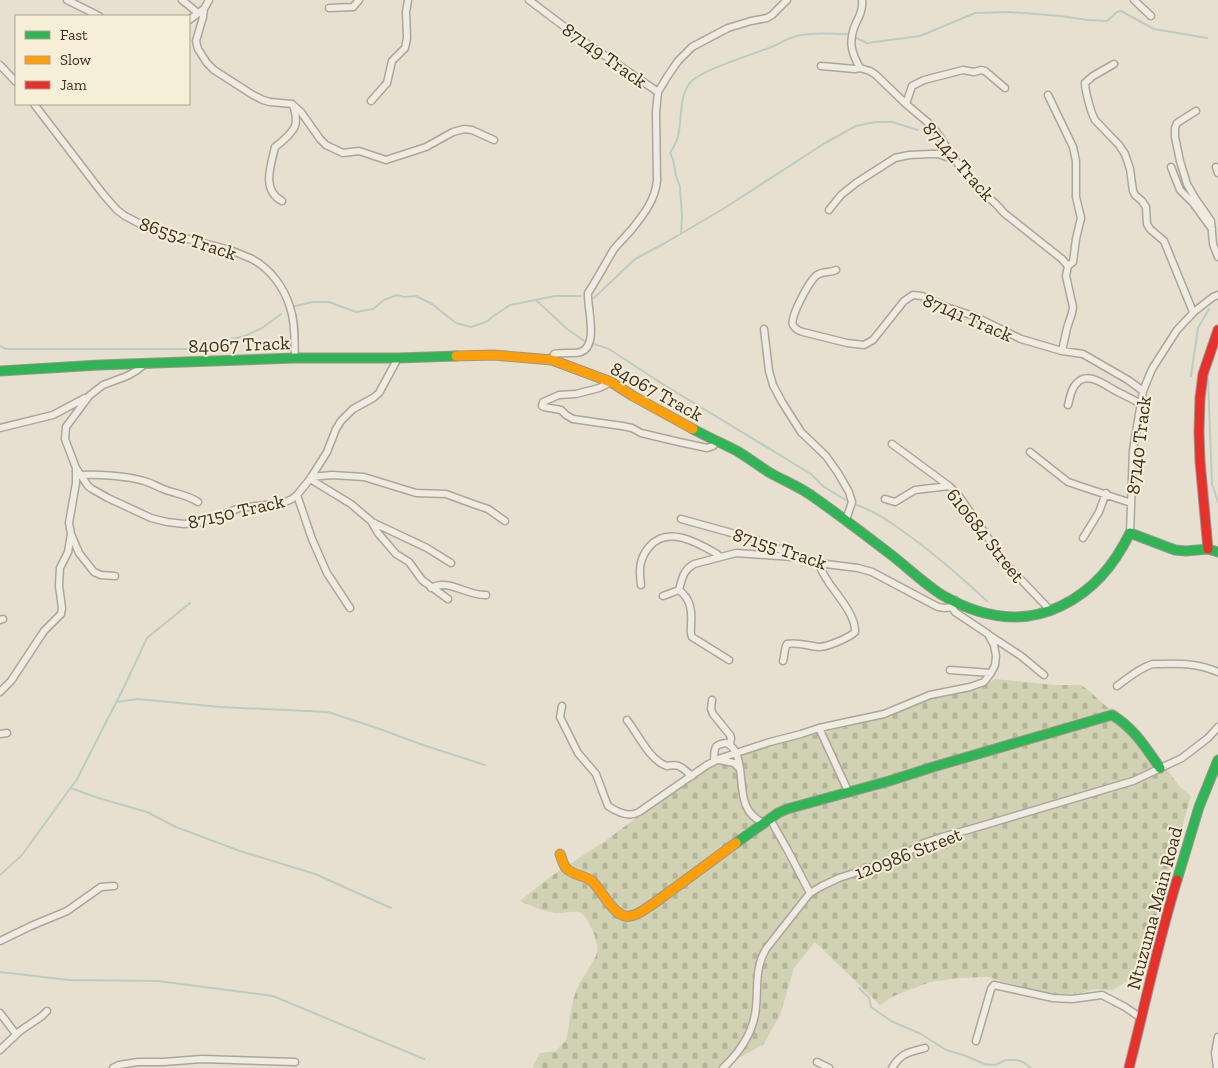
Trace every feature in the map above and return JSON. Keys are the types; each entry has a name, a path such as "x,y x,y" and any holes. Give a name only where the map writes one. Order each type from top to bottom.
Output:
{"street":[{"path":"68,0 97,15"},
{"path":"182,0 201,11 203,17 196,41 198,49 214,70 263,100 294,105 320,139 326,145 343,154 359,151 386,160 392,159 426,147 464,128 494,140"},
{"path":"190,19 201,11 209,0"},
{"path":"329,8 353,7 359,0"},
{"path":"371,102 387,83 392,60 405,48 408,0"},
{"name":"87149 Track","path":"529,0 582,40 658,92"},
{"path":"552,360 554,354 562,352 578,353 584,351 589,345 591,334 588,293 614,250 649,207 657,188 656,112 658,92 674,67 692,47 728,28 767,18 787,0"},
{"path":"821,66 855,70 860,68 852,50 851,40 863,5 862,0"},
{"path":"1134,0 1151,16"},
{"path":"0,64 15,81"},
{"path":"1114,64 1085,83 1092,116 1125,154 1130,169 1133,191 1146,207 1147,224 1164,242 1193,312"},
{"name":"87142 Track","path":"860,68 876,75 932,126 954,159 981,191 1004,213 1062,259 1068,266"},
{"path":"906,104 914,84 964,70 984,71 1005,88"},
{"path":"1048,95 1073,147 1077,168 1076,197 1081,218 1073,262 1068,266 1066,276 1073,307 1062,351"},
{"name":"86552 Track","path":"35,105 103,194 125,216 150,229 243,255 271,273 279,283 291,308 295,358"},
{"path":"282,201 272,193 269,173 275,147 280,144 295,126 294,105"},
{"path":"1196,111 1177,123 1175,137 1187,184 1210,217 1213,230 1213,244 1218,258"},
{"path":"830,210 840,195 895,158 909,155 938,154 954,159"},
{"path":"1170,167 1180,190 1213,230"},
{"name":"87141 Track","path":"836,270 818,275 810,284 792,320 792,325 797,329 847,343 864,345 873,340 904,301 914,295 922,296 949,308 974,316 1021,339 1062,351 1083,354 1143,391"},
{"name":"87140 Track","path":"1130,533 1133,450 1143,391 1152,369 1177,330 1193,312 1218,295"},
{"path":"764,329 769,371 773,385 801,432 826,456 849,492 852,502 846,520"},
{"path":"1208,549 1200,461 1200,398 1203,374 1218,330"},
{"name":"84067 Track","path":"0,371 99,365 295,358 514,356 552,360 611,382 633,396 736,451 813,496 954,604 998,616 1024,617 1042,614 1076,599 1093,586 1113,562 1130,533"},
{"name":"87150 Track","path":"145,364 127,376 103,385 88,396 70,421 65,431 65,439 76,468 92,489 151,518 178,524 192,524 224,515 239,508 283,503 297,495 311,478 327,452 341,421 353,409 373,398 379,392 398,358"},
{"path":"1068,405 1072,390 1084,378 1100,382 1141,404"},
{"path":"611,382 599,388 576,394 559,395 543,402 542,406 561,410 573,419 632,428 641,433 707,448 717,442"},
{"path":"0,428 54,415 88,396"},
{"name":"610684 Street","path":"892,444 949,486 965,504 1007,565 1052,611"},
{"path":"1030,452 1068,482 1106,493 1131,503"},
{"path":"76,468 76,483 69,523 71,534 79,553 94,572 115,576"},
{"path":"311,478 332,474 364,477 416,493 446,494 488,509 505,521"},
{"path":"81,476 137,479 165,490 192,497 198,502"},
{"path":"311,478 346,500 371,522 396,554 409,562 418,577 448,599"},
{"path":"885,499 895,502 915,490 949,486"},
{"path":"1083,538 1099,512 1106,493"},
{"path":"297,495 312,539 327,573 350,608"},
{"name":"87155 Track","path":"681,519 757,540 818,563 858,568 872,572 938,607 945,608 954,604"},
{"path":"371,522 427,548 451,563"},
{"path":"1130,533 1175,550 1208,549 1218,552"},
{"path":"0,692 11,681 47,628 61,614 60,568 68,552 71,534"},
{"path":"641,585 639,574 640,560 650,545 662,538 670,536 697,542 720,557"},
{"path":"679,590 682,577 688,568 694,564 720,557 736,553 803,558"},
{"path":"783,661 787,644 822,646 847,638 855,632 855,624 851,616 828,582 818,563"},
{"path":"431,588 443,584 473,594 486,595"},
{"path":"663,596 679,590"},
{"path":"679,590 687,597 690,604 690,634 692,638 729,660"},
{"path":"954,604 955,612 1021,656 1044,675"},
{"path":"562,706 560,717 578,753 596,774 608,806 622,813 632,815 716,760 736,752 819,728 884,714 930,695 981,684 986,680 995,665 994,646 988,634"},
{"path":"1117,686 1138,671 1153,664 1195,665 1218,672"},
{"path":"950,670 991,672"},
{"path":"712,700 712,712 730,735 730,745"},
{"path":"560,854 566,870 589,878 622,916 629,916 652,904 778,813 787,809 889,781 1082,723 1112,715 1127,724 1160,768"},
{"path":"627,720 649,752 657,760 667,766 678,765 692,776"},
{"name":"120986 Street","path":"723,1068 744,1044 753,1026 756,1005 756,979 762,956 798,906 810,893 839,878 894,860 924,843 1133,780 1182,758 1208,738 1218,727"},
{"path":"819,728 848,792"},
{"path":"716,760 714,759 714,751 717,745 730,745 736,752 744,804 755,818 767,821 787,849 810,893"},
{"path":"716,760 730,761 740,769"},
{"name":"Ntuzuma Main Road","path":"1129,1068 1170,899 1199,807 1218,760"},
{"path":"0,941 67,911 101,887 114,886"},
{"path":"976,1041 990,989 994,985 1053,998 1072,999 1102,995 1141,1018"},
{"path":"0,1012 16,1034"},
{"path":"0,1050 16,1034 47,1012"},
{"path":"1217,1068 1215,1053 1218,1037"},
{"path":"892,1068 905,1053 925,1048"},
{"path":"113,1068 119,1065 138,1062 202,1059 295,1062"},
{"path":"817,1062 829,1068"}],"green space":[{"path":"995,679 1055,685 1081,685 1108,708 1116,709 1179,786 1191,796 1140,972 1113,990 1095,989 1080,993 1051,995 987,977 959,978 930,982 894,996 880,1005 815,942 794,968 780,1015 763,1045 720,1068 532,1068 540,1053 556,1051 565,1041 577,988 596,956 597,948 591,928 581,913 558,913 538,909 520,901 550,877 605,841 715,763 820,733 884,718 930,699 980,689"}],"waterway":[{"path":"856,38 867,43 920,36 975,13 1008,12 1107,21 1117,12 1121,11 1154,29 1207,38"},
{"path":"681,234 680,187 670,153 677,138 682,103 689,84 694,79 714,68 793,37 812,34 847,34"},
{"path":"594,298 635,259 723,209 825,143 856,126 875,122 892,122 918,130"},
{"path":"295,306 313,302 329,302 356,312 373,309 384,300 397,295 404,297 416,296 432,304 456,323 471,327 486,322 510,305 555,296 581,296"},
{"path":"536,300 567,329 586,342"},
{"path":"1191,376 1198,328 1209,309"},
{"path":"0,346 6,349 189,349 245,336 262,328 281,314"},
{"path":"594,344 609,349 661,383 811,474 824,487 846,500"},
{"path":"1208,378 1212,484 1218,502"},
{"path":"854,504 868,509 892,523 947,565 987,601"},
{"path":"0,875 22,855 77,779 147,638 190,603"},
{"path":"117,702 138,699 220,707 328,712 485,765"},
{"path":"71,788 147,812 176,827 240,851 315,874 391,908"},
{"path":"0,972 69,980 158,981 273,996 424,1059"},
{"path":"859,988 869,998 871,1007 891,1021 921,1034 946,1050 984,1064 995,1065 1006,1060 1016,1060 1023,1062 1031,1068"}],"traffic: fast":[{"path":"0,371 99,365 295,358 456,356"},
{"path":"693,429 737,451 772,474 810,494 942,595 956,603 986,613 1000,616 1030,616 1046,612 1073,600 1102,576 1117,556 1130,533 1175,550 1208,549 1218,552"},
{"path":"736,843 778,813 787,809 1112,715 1133,732 1160,768"},
{"path":"1177,880 1199,807 1218,760"}],"traffic: slow":[{"path":"456,356 494,355 552,360 611,382 693,429"},
{"path":"560,854 564,865 569,871 593,882 616,911 625,916 632,916 653,904 736,843"}],"traffic: jam":[{"path":"1208,549 1200,461 1200,398 1203,374 1218,330"},
{"path":"1129,1068 1177,880"}]}
